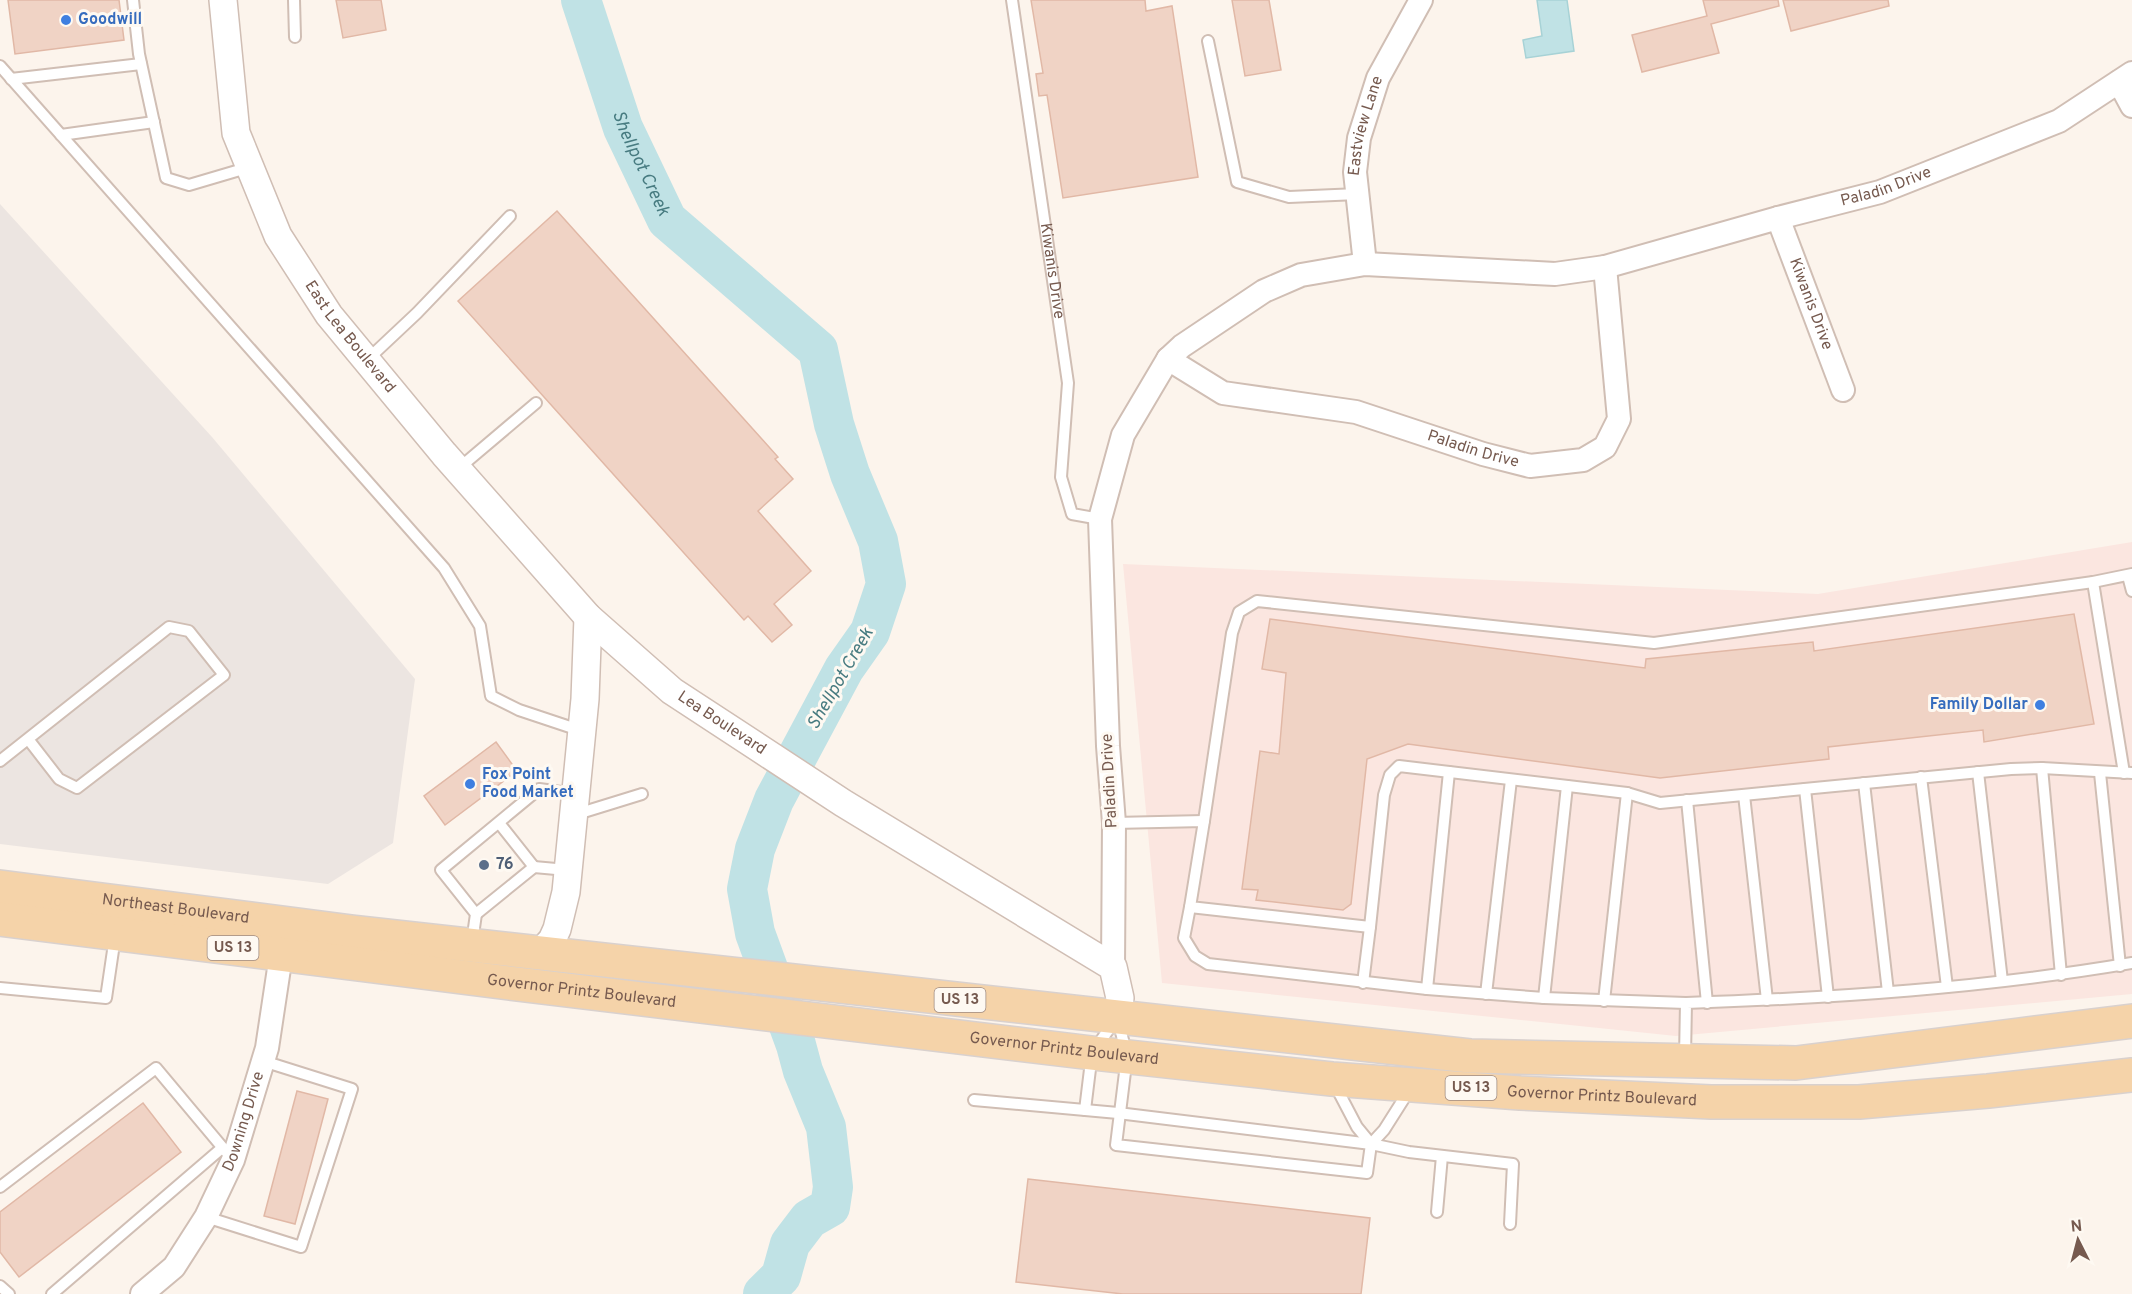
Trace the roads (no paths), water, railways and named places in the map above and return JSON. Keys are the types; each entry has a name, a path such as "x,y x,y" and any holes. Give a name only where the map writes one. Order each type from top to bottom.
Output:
{"main road":[{"name":"Northeast Boulevard","path":"0,887 284,939 352,932"},
{"name":"Governor Printz Boulevard","path":"0,919 115,933 284,939 466,978 1092,1053 1332,1079 1413,1083 1520,1093 1711,1102 1859,1102 2132,1075"},
{"name":"Governor Printz Boulevard","path":"352,932 474,929 541,952 1470,1056 1796,1063 2132,1021"},
{"path":"466,978 512,965 541,952"},
{"path":"1413,1083 1432,1070 1489,1071 1550,1077 1666,1076 1684,1060"}],"street":[{"name":"East Lea Boulevard","path":"223,0 236,133 278,236 329,315 457,469 588,616"},
{"name":"Eastview Lane","path":"1365,264 1355,172 1358,147 1378,78 1421,0"},
{"name":"Paladin Drive","path":"1113,967 1114,823 1108,746 1100,519 1123,435 1168,359 1182,346 1264,291 1301,275 1365,264 1555,274 1605,267 1880,192 2059,121 2126,77 2132,106"},
{"name":"Kiwanis Drive","path":"1778,218 1843,390"},
{"name":"Paladin Drive","path":"1168,359 1223,393 1356,412 1483,454 1530,466 1583,460 1605,447 1619,419 1605,267"},
{"path":"541,952 552,940 557,929 566,892 582,731 588,616"},
{"name":"Lea Boulevard","path":"588,616 672,691 843,803 1113,967"},
{"name":"Downing Drive","path":"142,1294 174,1267 206,1217 263,1061 284,939"},
{"path":"1113,967 1120,998 1117,1017"}],"lane":[{"path":"134,0 141,64 166,177 189,185 250,167"},
{"path":"294,0 295,37"},
{"name":"Kiwanis Drive","path":"1012,0 1068,383 1061,477 1072,514 1100,519"},
{"path":"1208,41 1237,182 1289,197 1358,194"},
{"path":"11,78 141,64"},
{"path":"0,66 444,567 480,626 491,696 519,710 582,731"},
{"path":"61,135 154,122"},
{"path":"366,360 417,313 510,216"},
{"path":"457,469 536,403"},
{"path":"2132,591 2130,575 1654,643 1257,602 1239,612 1232,633 1185,938 1195,956 1208,964 1427,989 1604,1001 1686,1003 1827,997 2061,975 2132,963"},
{"path":"1363,983 1384,795 1390,775 1399,766 1627,793 1660,803 1978,772 2042,768 2128,773 2093,582"},
{"path":"0,761 169,627 189,630 224,675 78,788 59,779 28,739"},
{"path":"2042,768 2061,975"},
{"path":"1427,989 1449,772"},
{"path":"1978,772 2002,981"},
{"path":"2100,773 2120,966"},
{"path":"1921,777 1947,987"},
{"path":"1486,994 1511,780"},
{"path":"1864,783 1888,992"},
{"path":"1544,998 1567,786"},
{"path":"568,870 534,867 504,887 474,929 441,870 472,850 539,789 575,805 642,794"},
{"path":"1805,789 1827,997"},
{"path":"1604,1001 1627,793"},
{"path":"1743,795 1767,1000"},
{"path":"1687,800 1707,1002"},
{"path":"1114,823 1204,821"},
{"path":"499,823 534,867"},
{"path":"1190,906 1370,927"},
{"path":"0,988 106,998 115,933"},
{"path":"1684,1060 1686,1003"},
{"path":"1085,1110 1092,1053 1117,1017"},
{"path":"1117,1017 1127,1056 1118,1113 1116,1144 1367,1173 1371,1144 1384,1130 1413,1083"},
{"path":"206,1217 301,1247 351,1089 263,1061"},
{"path":"0,1187 156,1068 228,1154 52,1294"},
{"path":"1332,1079 1357,1127 1371,1144"},
{"path":"974,1101 1118,1113 1513,1164 1510,1224"},
{"path":"1437,1212 1442,1156"},
{"path":"0,1286 9,1294"}],"water":[{"path":"1537,0 1567,0 1574,51 1526,58 1523,40 1542,36"}],"waterway":[{"name":"Shellpot Creek","path":"581,0 623,128 667,220 818,350 834,424 850,474 878,541 886,584 870,632 844,669 774,800 755,849 747,889 755,933 796,1045 803,1071 826,1127 833,1187 830,1207 809,1219 790,1244 781,1276 763,1294"}],"place":[{"name":"Goodwill","path":"66,20"},
{"name":"Family Dollar","path":"2040,705"},
{"name":"Fox Point Food Market","path":"470,784"},
{"name":"76","path":"484,865"}]}
